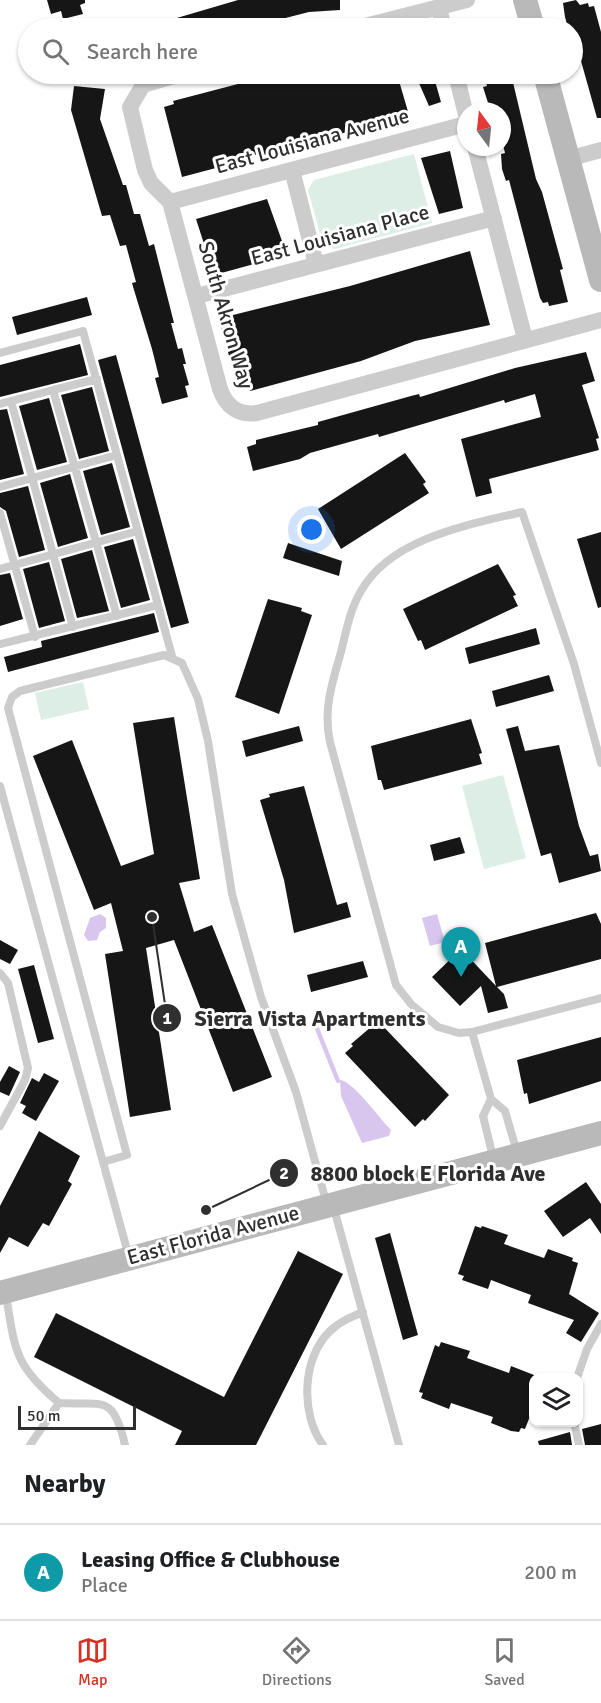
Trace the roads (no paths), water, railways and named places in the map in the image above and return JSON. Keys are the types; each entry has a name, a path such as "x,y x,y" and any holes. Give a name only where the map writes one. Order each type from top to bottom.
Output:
{"main road":[{"path":"525,0 530,18"},
{"path":"548,84 601,280"},
{"name":"East Florida Avenue","path":"2,1292 601,1133"}],"street":[{"path":"398,18 467,0"},
{"path":"439,8 442,18"},
{"name":"South Akron Way","path":"146,84 143,85 130,106 145,170 151,183 170,202 224,400 231,408 247,415 601,320"},
{"path":"458,84 463,102"},
{"name":"East Louisiana Avenue","path":"170,202 457,126"},
{"path":"568,159 601,150"},
{"path":"477,156 525,339"},
{"path":"291,170 316,264"},
{"name":"East Louisiana Place","path":"197,296 494,218"}],"lane":[{"path":"0,353 83,331 172,656"},
{"path":"0,404 96,379"},
{"path":"53,390 117,616"},
{"path":"11,401 73,627"},
{"path":"0,487 117,455"},
{"path":"601,763 574,664 522,512 473,524 422,542 391,560 367,582 353,609 326,710 330,742 396,985 429,1022 452,1031 472,1032 601,998"},
{"path":"0,513 34,638"},
{"path":"0,569 138,531"},
{"path":"0,644 34,638 158,606"},
{"path":"103,1162 127,1155 8,708 12,697 20,691 158,654 172,656 185,667 198,699 212,758 232,894 264,1004 298,1099 363,1312 399,1445"},
{"path":"0,786 129,1258"},
{"path":"0,973 8,983 28,1058 25,1080 0,1126"},
{"path":"472,1032 491,1099 504,1112 506,1158"},
{"path":"491,1099 483,1116 506,1158"},
{"path":"2,1292 13,1338 24,1370 59,1403 94,1401 106,1405 117,1419 125,1445"},
{"path":"323,1445 310,1415 308,1392 310,1367 328,1333 363,1312"},
{"path":"578,1373 587,1349 601,1324"},
{"path":"30,1445 59,1403"},
{"path":"575,1427 579,1445"}],"waterway":[{"path":"314,1021 338,1081"}],"place":[{"name":"Sierra Vista Apartments","path":"152,917"},
{"name":"Leasing Office & Clubhouse","path":"461,977"},
{"name":"8800 block E Florida Ave","path":"206,1210"}]}
